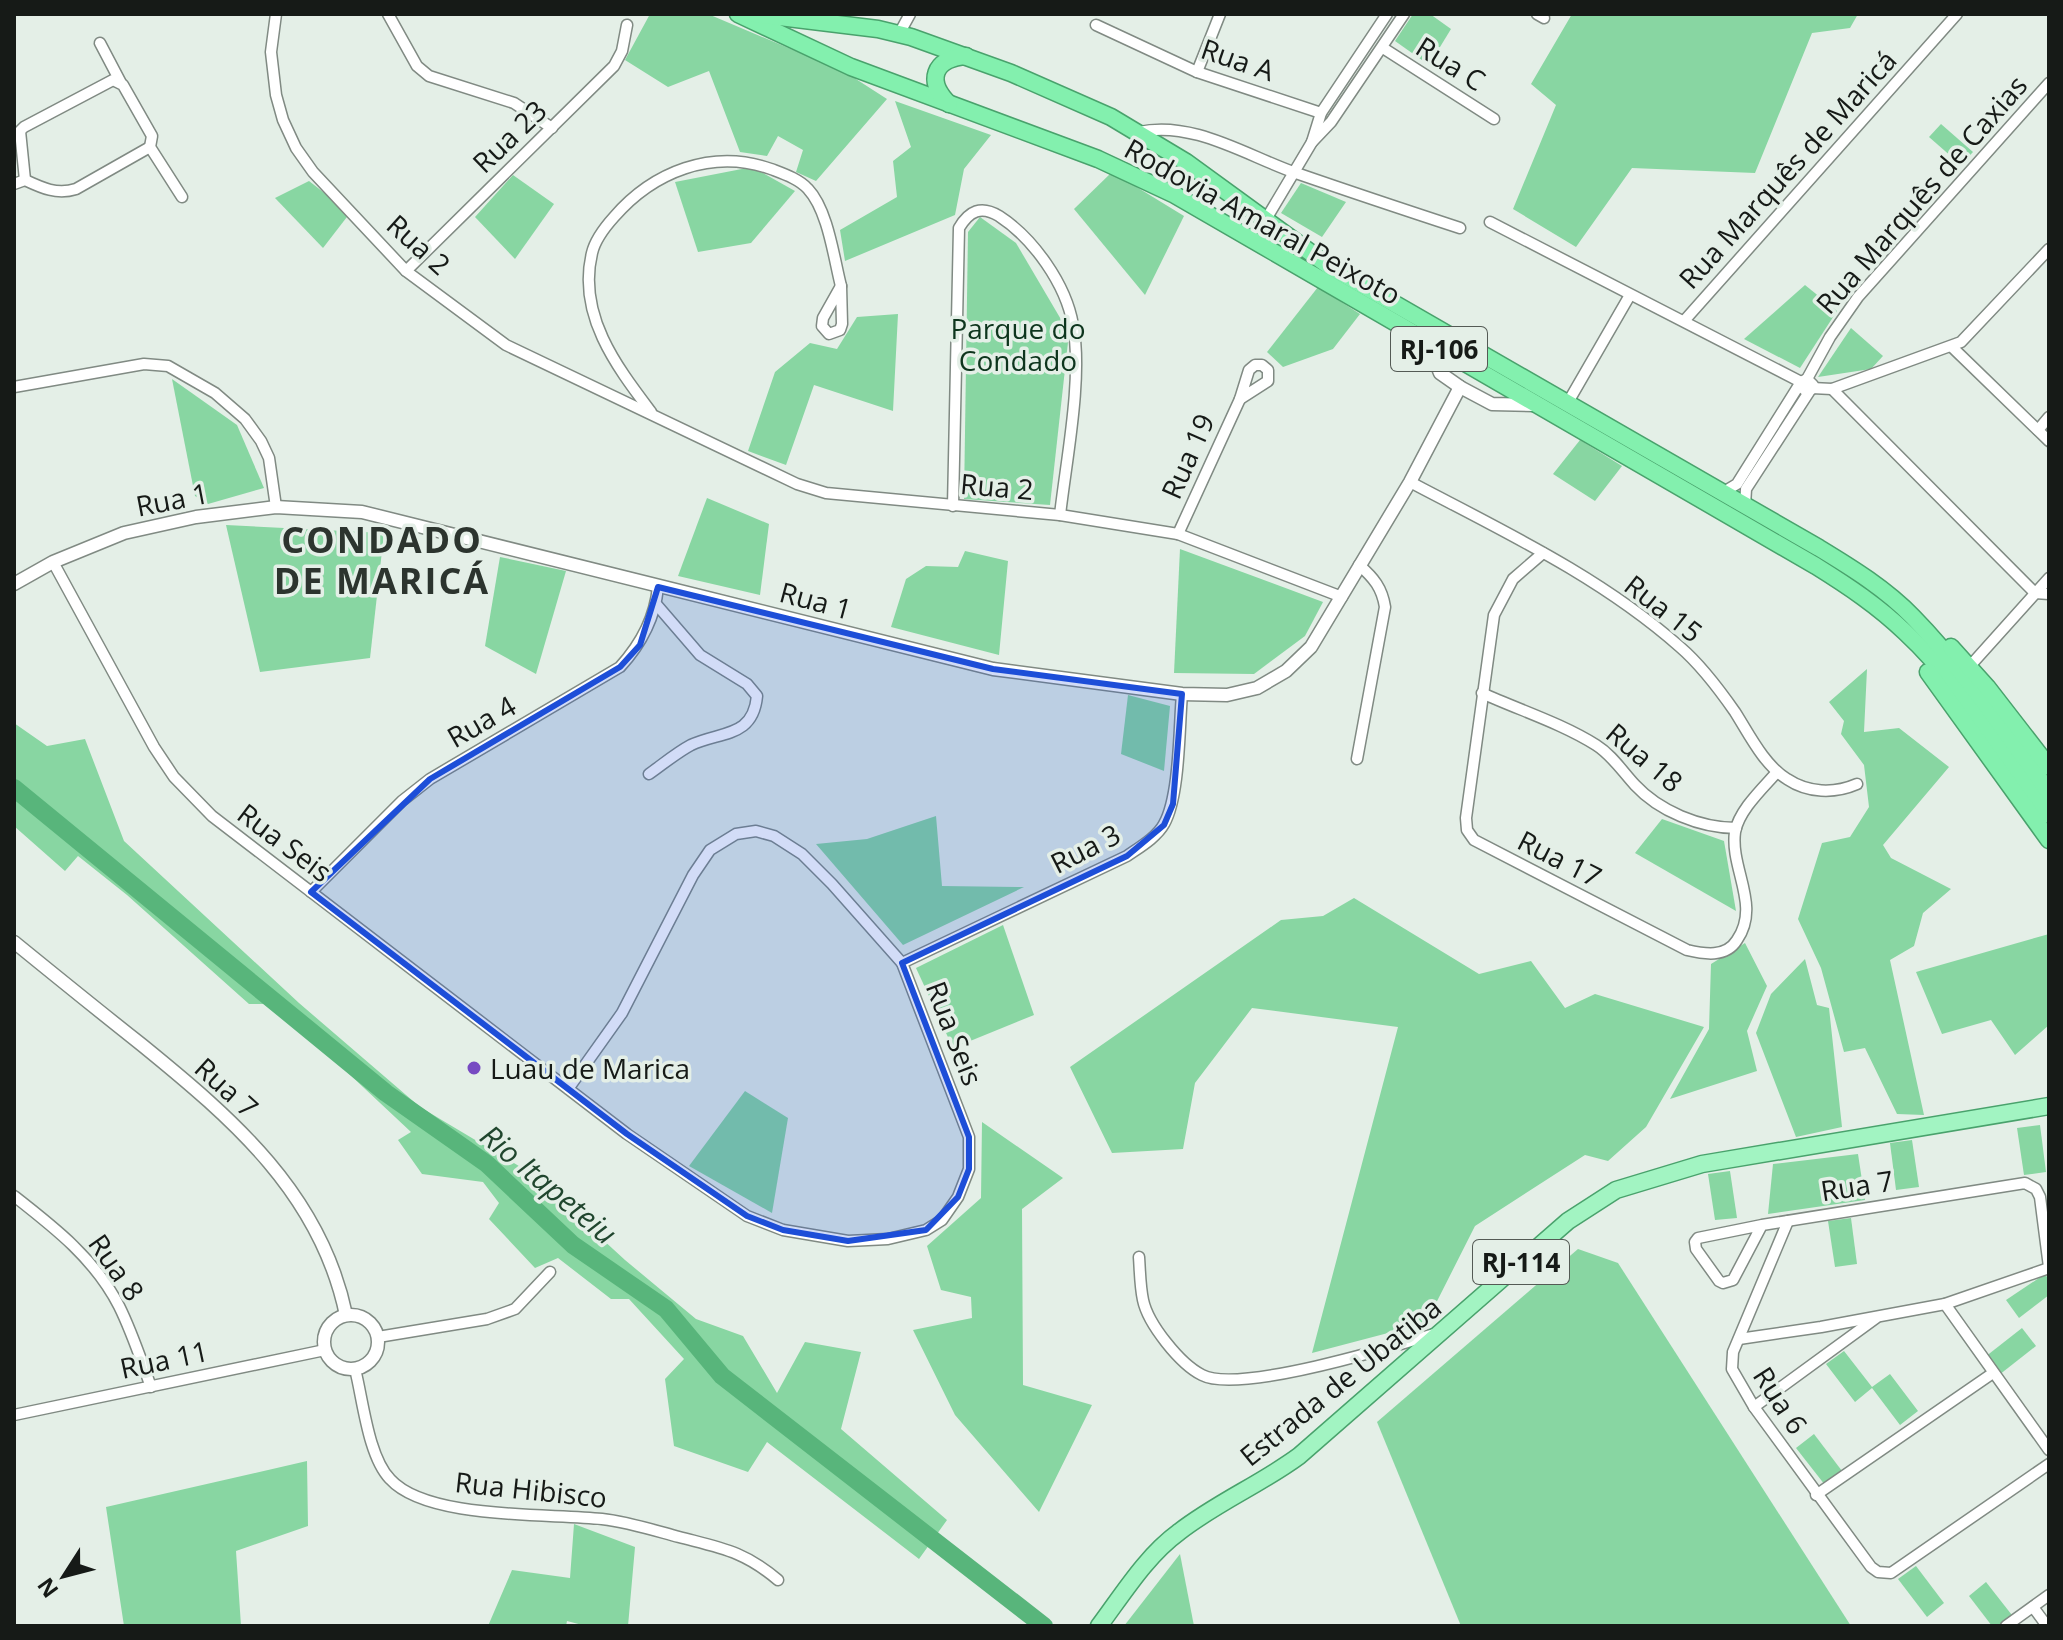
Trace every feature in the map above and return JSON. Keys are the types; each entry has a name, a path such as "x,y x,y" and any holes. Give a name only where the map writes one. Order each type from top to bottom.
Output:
{"highway":[{"name":"Rodovia Amaral Peixoto","path":"738,14 851,67 1062,145 1175,195 1816,566 1878,608 1931,659 2049,815"},
{"name":"Rodovia Amaral Peixoto","path":"753,14 899,34 968,56 1073,99 1139,132 1355,282 1847,565 1912,616 1959,672 2049,792"},
{"path":"951,105 936,85 936,72 945,61 968,56"},
{"path":"1878,608 1909,646 2049,840"},
{"path":"1912,616 1970,666 2049,767"}],"main road":[{"name":"Estrada de Ubatiba","path":"1099,1626 1151,1558 1179,1531 1299,1456 1568,1221 1624,1186 1702,1164 2049,1106"}],"street":[{"name":"Rua 2","path":"276,14 271,52 276,95 296,148 313,172 406,271 506,345 797,484 849,497 1060,515 1178,534 1342,597"},
{"path":"388,14 417,66 429,76 514,103 552,128"},
{"path":"899,34 910,14"},
{"path":"1197,72 1220,14"},
{"path":"1373,14 1378,27"},
{"path":"1312,142 1321,113 1387,14"},
{"path":"1265,221 1312,142 1331,122 1404,14"},
{"name":"Rua Marquês de Maricá","path":"1684,321 1957,14"},
{"name":"Rua 23","path":"406,271 618,62 627,25"},
{"name":"Rua A","path":"1096,25 1197,72 1321,113"},
{"path":"100,43 154,140 150,147 76,189 65,192 19,182 19,136 24,127 110,81 121,83"},
{"name":"Rua C","path":"1383,48 1494,119"},
{"name":"Rua Marquês de Caxias","path":"1806,385 1830,337 1858,297 2049,83"},
{"path":"1139,132 1155,128 1195,134 1296,173 1460,228"},
{"path":"150,147 182,197"},
{"name":"Rua 2","path":"653,414 619,369 600,336 589,286 592,252 604,228 629,200 656,180 705,162 757,164 788,175 808,189 822,211 841,286"},
{"path":"953,506 959,228 972,211 983,209 996,214 1024,235 1061,290 1073,323 1076,357 1060,515"},
{"path":"1490,222 1806,385 1832,389 1952,347 1971,333 2049,249"},
{"path":"1567,404 1630,295"},
{"path":"1428,343 1440,373 1460,387 1492,404 1536,405"},
{"path":"1952,347 2049,441"},
{"path":"14,387 144,364 168,366 215,393 245,419 269,458 276,507"},
{"path":"1722,493 1737,484 1806,385"},
{"path":"1745,506 1746,489 1806,385"},
{"name":"Rua 1","path":"14,584 53,562 124,533 196,517 276,507 362,512 993,669 1182,694 1227,695 1257,688 1286,671 1311,647 1410,482 1460,387"},
{"path":"1832,389 2035,593 2049,594"},
{"name":"Rua 19","path":"1178,534 1240,399"},
{"path":"2038,430 2049,417"},
{"name":"Rua 15","path":"1410,482 1543,553 1636,611 1682,649 1714,684 1777,772 1789,781 1809,789 1837,790 1857,784"},
{"name":"Rua 17","path":"1543,553 1513,579 1494,615 1466,823 1470,836 1687,950 1713,954 1730,949 1743,931 1746,920 1736,828"},
{"name":"Rua Seis","path":"53,562 154,747 174,777 212,816 568,1089 627,1134 747,1216 783,1230 848,1241 888,1239 926,1230 942,1220 958,1197 969,1169 969,1137 902,963 802,854 774,836 756,831 736,834 710,850 693,875 622,1013 568,1089"},
{"path":"1357,759 1385,607 1382,591 1373,576 1359,565"},
{"path":"1970,666 2049,578"},
{"name":"Rua 4","path":"311,892 402,801 430,779 620,667 640,645 656,604 658,587"},
{"path":"649,774 687,747 743,726 755,709 757,696 747,684 700,655 656,604"},
{"name":"Rua 18","path":"1482,693 1595,744 1612,757 1644,793 1663,807 1706,824 1736,828"},
{"name":"Rua 3","path":"902,963 1127,856 1148,841 1164,825 1173,804 1182,694"},
{"path":"1736,828 1755,797 1777,772"},
{"name":"Rua 7","path":"14,942 213,1103 254,1143 311,1220 330,1259 346,1315"},
{"name":"Rua 7","path":"1762,1225 1733,1280 1723,1283 1714,1277 1696,1249 1698,1238 1762,1225 2025,1183 2036,1189 2040,1197 2049,1267"},
{"name":"Rua 8","path":"14,1196 61,1232 87,1258 106,1284 120,1307 151,1387"},
{"name":"Rua 6","path":"1788,1221 1733,1352 1732,1369 1754,1407 1871,1567 1878,1572 1891,1573 2049,1464"},
{"path":"1139,1257 1143,1300 1158,1331 1189,1366 1203,1376 1217,1380 1237,1380 1298,1370 1444,1331"},
{"path":"1739,1339 1945,1304 2049,1267"},
{"path":"378,1337 487,1319 515,1309 550,1272"},
{"path":"1945,1304 2049,1450"},
{"path":"346,1315 366,1320 378,1337 376,1354 371,1361 355,1369 337,1365 325,1350 324,1339 328,1328 346,1315"},
{"path":"1754,1407 1878,1317"},
{"path":"1746,1320 1760,1335"},
{"path":"1821,1327 1830,1351"},
{"name":"Rua 11","path":"14,1415 325,1350"},
{"name":"Rua Hibisco","path":"355,1369 377,1458 387,1477 401,1490 446,1505 502,1514 561,1516 639,1525 736,1552 756,1562 778,1580"},
{"path":"1816,1495 1993,1373"},
{"path":"2006,1626 2049,1595"},
{"path":"2033,1607 2047,1626"}],"highlighted area":[{"path":"658,587 993,669 1182,694 1173,804 1164,825 1127,856 902,963 969,1137 969,1169 958,1197 926,1230 848,1241 783,1230 747,1216 627,1134 311,892 430,779 620,667 640,645"}],"green space":[{"path":"650,14 708,14 845,72 887,99 816,181 796,172 803,150 778,136 767,156 740,152 709,71 668,87 625,60"},
{"path":"1413,14 1430,14 1451,29 1429,65 1395,41"},
{"path":"1572,14 1858,14 1850,28 1812,33 1755,173 1632,168 1576,247 1513,209 1556,105 1531,84"},
{"path":"895,101 991,135 964,169 955,215 845,261 840,230 897,197 893,161 911,147"},
{"path":"1941,124 1973,152 1961,165 1929,137"},
{"path":"752,167 795,191 751,243 698,252 675,182"},
{"path":"1112,172 1184,216 1145,295 1074,209"},
{"path":"513,175 554,204 515,259 475,217"},
{"path":"309,181 350,213 323,248 275,198"},
{"path":"1301,183 1346,202 1322,237 1281,213"},
{"name":"Parque do Condado","path":"980,217 1016,243 1069,333 1050,505 964,499 968,232"},
{"path":"1805,285 1837,311 1800,368 1744,339"},
{"path":"1318,287 1360,314 1333,349 1283,367 1267,352"},
{"path":"898,314 893,411 814,385 786,465 748,451 775,372 810,343 837,349 857,317"},
{"path":"1851,328 1883,356 1871,369 1818,377"},
{"path":"172,379 237,425 264,488 208,504 195,496"},
{"path":"1580,440 1622,466 1595,501 1553,474"},
{"path":"707,498 769,524 760,595 678,576"},
{"path":"226,525 384,533 370,658 260,672"},
{"path":"1180,549 1323,602 1305,636 1254,674 1174,673"},
{"path":"965,551 1008,561 999,655 891,627 906,579 926,566 958,567"},
{"path":"500,557 566,571 536,674 485,646"},
{"path":"1867,669 1864,732 1899,728 1949,767 1883,845 1891,858 1951,889 1923,913 1914,946 1890,960 1924,1115 1897,1114 1865,1048 1844,1052 1821,968 1798,919 1822,843 1850,837 1869,807 1864,765 1841,734 1844,721 1829,702"},
{"path":"1128,695 1170,706 1164,771 1121,754"},
{"path":"14,723 47,746 85,739 124,841 299,1003 420,1107 529,1172 625,1260 696,1319 743,1336 777,1393 805,1342 861,1352 841,1429 947,1520 919,1559 767,1442 748,1472 674,1446 665,1379 684,1359 629,1299 611,1299 558,1258 535,1268 489,1219 499,1203 483,1182 422,1174 398,1140 411,1132 331,1057 264,1004 249,1004 127,895 78,856 65,871 14,826"},
{"path":"936,816 942,886 1024,887 903,945 816,844 867,839"},
{"path":"1662,819 1724,841 1736,911 1635,853"},
{"path":"1354,898 1479,974 1531,961 1565,1008 1595,994 1704,1027 1646,1127 1608,1161 1585,1155 1475,1226 1426,1323 1312,1353 1398,1027 1252,1008 1195,1083 1183,1149 1112,1153 1070,1067 1281,920 1323,916"},
{"path":"1003,925 1034,1015 953,1048 916,968"},
{"path":"2049,934 2049,1025 2015,1055 1991,1020 1942,1034 1916,972"},
{"path":"1745,943 1767,986 1747,1031 1757,1071 1670,1099 1709,1029 1711,964"},
{"path":"1805,959 1817,1005 1829,1008 1842,1127 1796,1137 1756,1033 1771,994"},
{"path":"745,1091 788,1118 772,1213 689,1166"},
{"path":"982,1122 1063,1178 1022,1209 1023,1385 1092,1405 1039,1512 955,1415 913,1330 972,1318 971,1297 941,1290 927,1246 981,1198"},
{"path":"2040,1125 2046,1172 2024,1175 2017,1128"},
{"path":"1912,1140 1919,1187 1896,1190 1890,1143"},
{"path":"1858,1154 1865,1200 1768,1214 1773,1164"},
{"path":"1730,1171 1737,1218 1715,1220 1708,1174"},
{"path":"1851,1218 1857,1264 1835,1267 1828,1221"},
{"path":"1578,1249 1618,1263 1851,1626 1461,1626 1377,1422"},
{"path":"2045,1274 2049,1280 2049,1295 2019,1318 2006,1300"},
{"path":"2022,1328 2036,1346 1999,1375 1985,1357"},
{"path":"1844,1351 1872,1387 1890,1374 1918,1411 1900,1425 1872,1388 1855,1402 1826,1364"},
{"path":"1814,1434 1842,1471 1825,1485 1796,1448"},
{"path":"307,1461 308,1526 236,1551 241,1626 124,1626 106,1507"},
{"path":"574,1524 635,1547 628,1626 586,1626 567,1621 566,1626 488,1626 512,1570 570,1578"},
{"path":"1180,1554 1194,1626 1124,1626"},
{"path":"1916,1566 1944,1603 1927,1617 1898,1579"},
{"path":"1986,1582 2015,1619 2006,1626 1992,1626 1969,1596"}],"waterway":[{"name":"Rio Itapeteiu","path":"14,788 386,1093 487,1164 573,1245 666,1309 722,1376 1044,1626"}],"place":[{"name":"Luau de Marica","path":"474,1068"}],"district":[{"name":"CONDADO DE MARICÁ","path":"382,560"}]}
